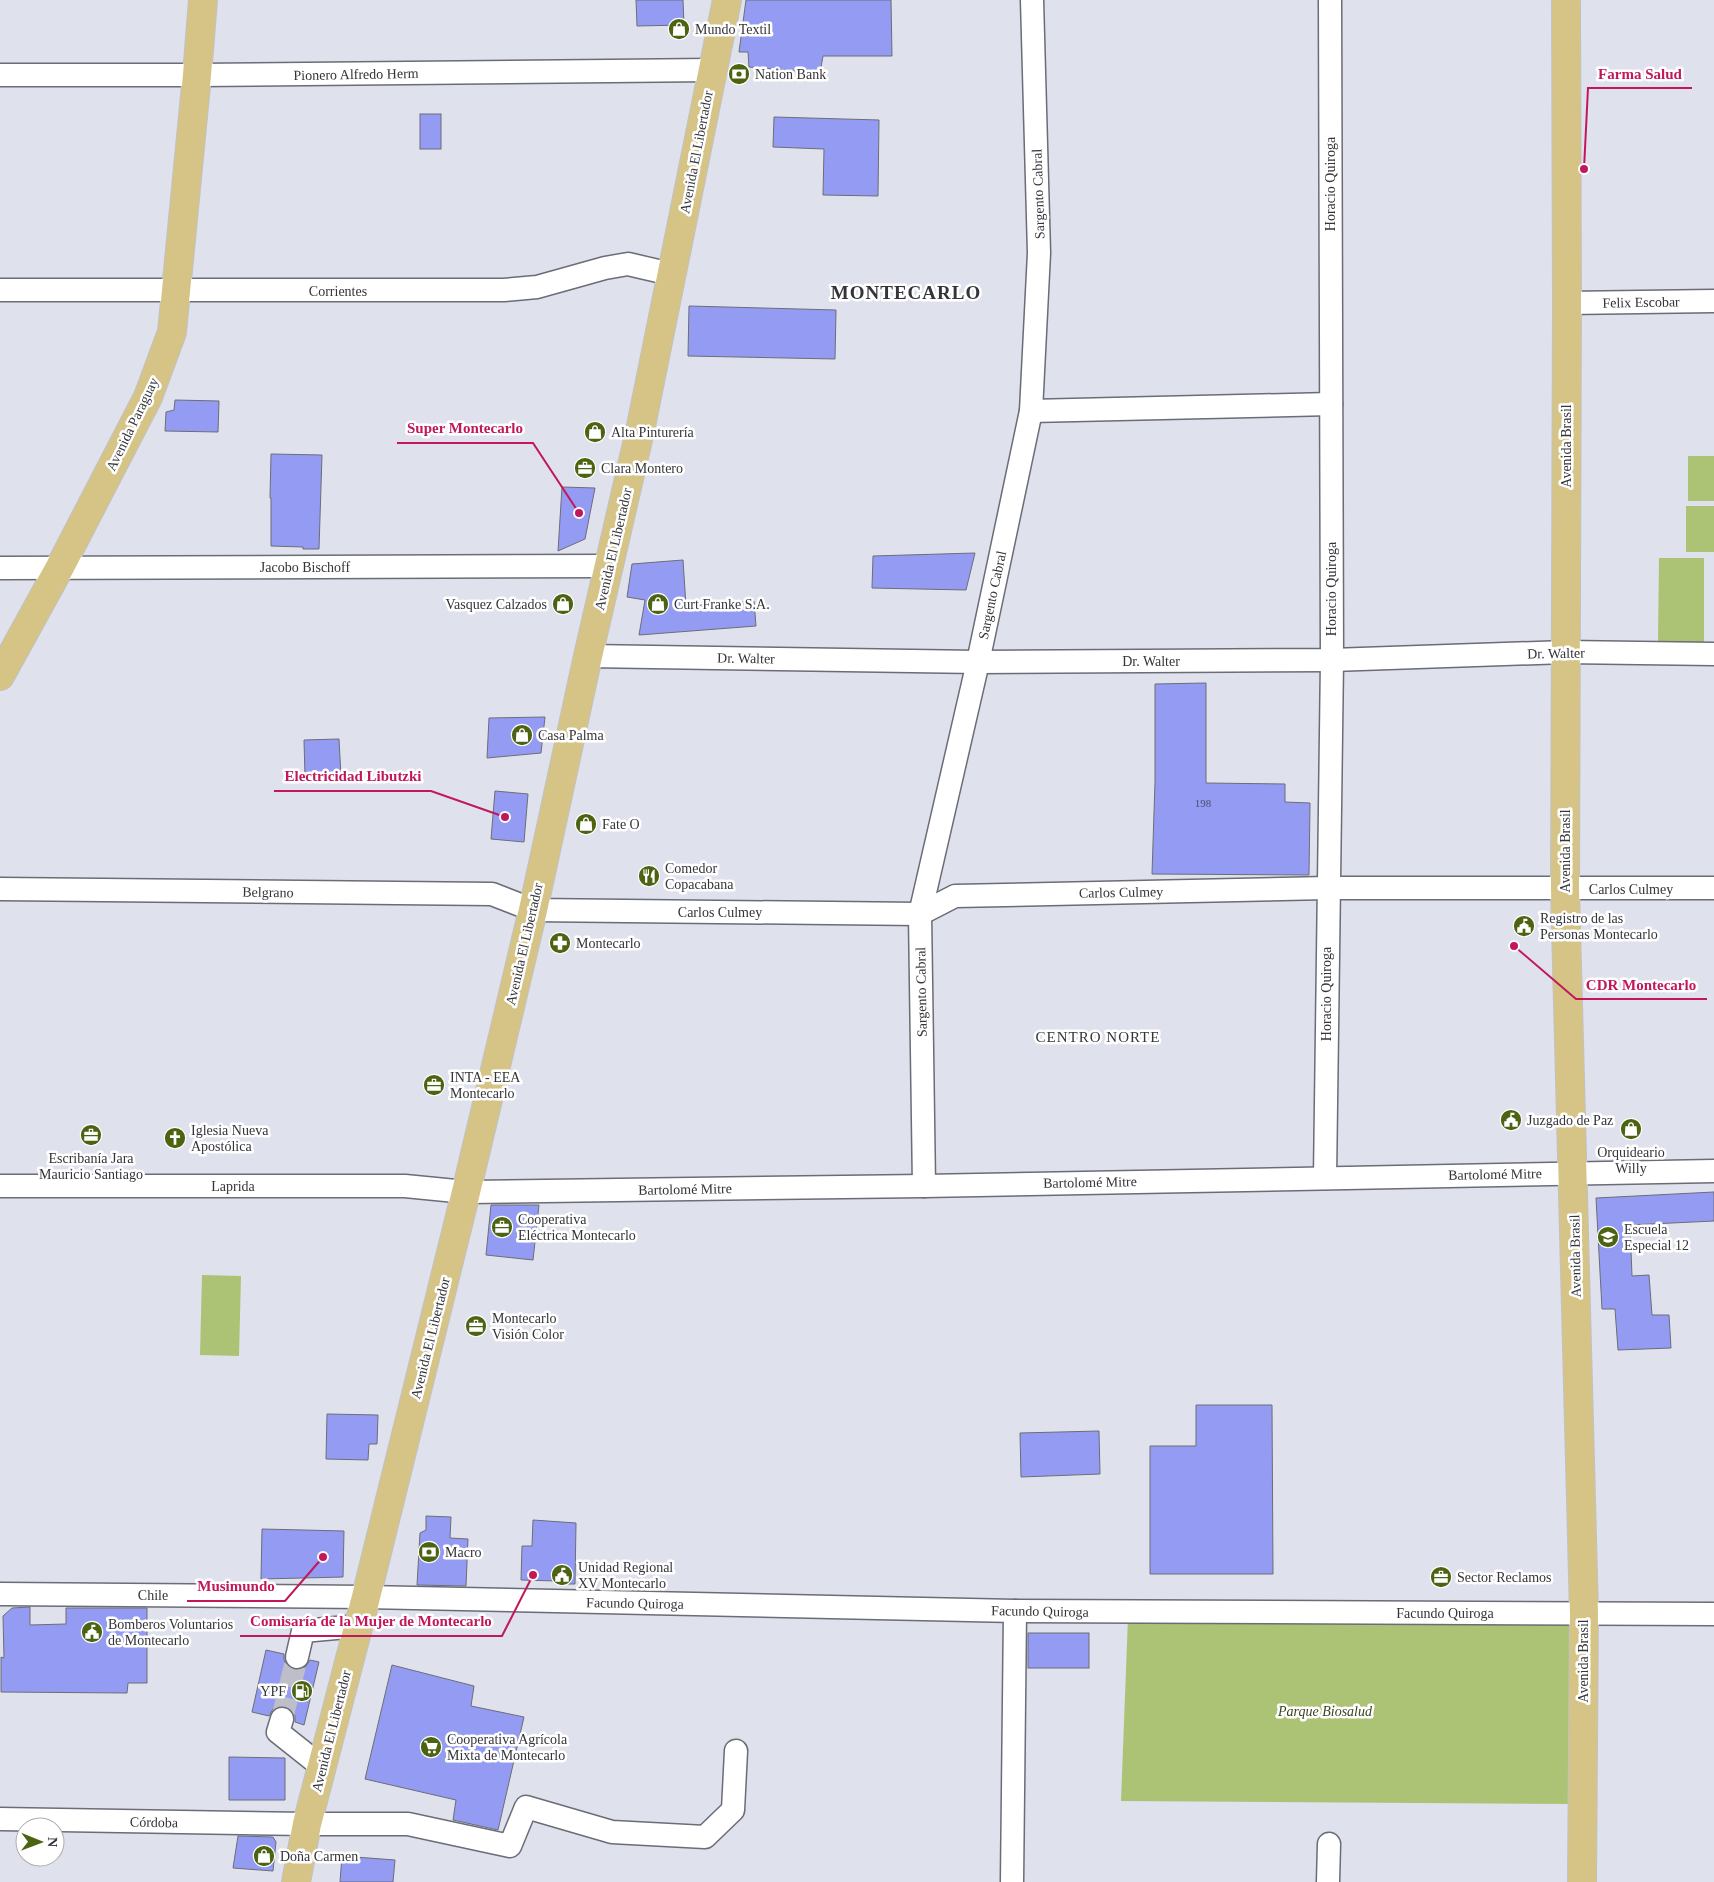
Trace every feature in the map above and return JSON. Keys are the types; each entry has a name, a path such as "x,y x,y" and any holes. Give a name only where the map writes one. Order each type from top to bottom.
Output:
{"main road":[{"name":"Avenida Paraguay","path":"0,676 60,567 148,397 172,332 203,0"},
{"name":"Avenida El Libertador","path":"296,1882 307,1824 366,1597 466,1192 533,910 588,656 640,431 727,0"},
{"name":"Avenida Brasil","path":"1566,0 1565,889 1584,1614 1582,1882"}],"street":[{"name":"Sargento Cabral","path":"924,1186 920,914 978,662 1031,411 1039,253 1032,0"},
{"name":"Horacio Quiroga","path":"1325,1178 1327,888 1332,660 1330,0"},
{"name":"Pionero Alfredo Herm","path":"0,75 712,70"},
{"name":"Corrientes","path":"0,290 504,290 537,287 605,268 628,264 672,274"},
{"name":"Felix Escobar","path":"1567,303 1714,302"},
{"path":"1031,411 1331,404"},
{"name":"Jacobo Bischoff","path":"0,568 610,566"},
{"name":"Dr. Walter","path":"588,656 978,662 1332,660 1565,652 1714,654"},
{"name":"Carlos Culmey","path":"533,910 920,914 954,896 1327,888 1714,888"},
{"name":"Belgrano","path":"0,889 492,894 533,910"},
{"name":"Bartolomé Mitre","path":"466,1192 924,1186 1714,1171"},
{"name":"Laprida","path":"0,1186 405,1186 466,1192"},
{"name":"Chile","path":"0,1594 366,1597"},
{"name":"Facundo Quiroga","path":"366,1597 1015,1611 1714,1614"},
{"path":"1012,1882 1015,1611"},
{"path":"297,1657 303,1631 358,1626"},
{"path":"282,1720 278,1732 322,1766"},
{"name":"Córdoba","path":"0,1819 408,1824 510,1846 526,1807 612,1832 706,1837 733,1810 736,1751"},
{"path":"1328,1882 1329,1844"}],"green space":[{"path":"1688,456 1714,456 1714,501 1688,501"},
{"path":"1686,506 1714,506 1714,552 1686,552"},
{"path":"1659,558 1704,558 1704,642 1658,642"},
{"path":"202,1275 241,1276 239,1356 200,1355"},
{"name":"Parque Biosalud","path":"1128,1617 1570,1624 1573,1804 1121,1801"}],"building":[{"path":"636,0 683,0 684,25 637,26"},
{"path":"746,0 891,0 892,56 823,56 820,73 749,67 748,52 739,52"},
{"path":"420,114 441,114 441,149 420,149"},
{"path":"774,117 879,120 878,196 823,195 824,149 773,147"},
{"path":"689,306 836,310 835,359 688,356"},
{"path":"175,400 219,401 218,432 165,431 166,412 174,410"},
{"path":"271,454 322,455 319,549 271,546"},
{"path":"562,487 595,488 585,539 558,551"},
{"path":"975,553 966,590 872,588 873,556"},
{"path":"683,560 686,606 754,601 756,626 639,635 645,600 627,597 632,564"},
{"path":"1206,683 1206,783 1285,784 1285,802 1310,803 1309,875 1152,874 1155,782 1155,684"},
{"path":"545,717 541,753 487,758 489,718"},
{"path":"339,739 341,776 305,777 304,740"},
{"path":"495,791 528,794 524,842 491,839"},
{"path":"1714,1192 1714,1221 1630,1225 1632,1276 1649,1275 1652,1315 1669,1315 1671,1348 1618,1350 1615,1309 1602,1309 1596,1198"},
{"path":"491,1205 539,1205 533,1260 486,1255"},
{"path":"1196,1405 1272,1405 1273,1574 1150,1574 1150,1446 1196,1446"},
{"path":"327,1414 378,1415 377,1444 369,1444 368,1460 326,1459"},
{"path":"1099,1431 1100,1474 1021,1477 1020,1433"},
{"path":"426,1516 451,1517 450,1538 468,1539 466,1586 417,1585 420,1533 426,1530"},
{"path":"533,1520 576,1523 575,1584 556,1584 556,1581 521,1580 522,1546 532,1546"},
{"path":"262,1529 344,1531 343,1577 261,1579"},
{"path":"30,1607 30,1625 66,1624 66,1608 147,1608 147,1683 128,1683 127,1693 1,1692 1,1657 4,1658 3,1616 12,1608"},
{"path":"1028,1633 1089,1633 1089,1668 1028,1668"},
{"path":"266,1650 284,1654 284,1660 288,1666 295,1670 300,1670 306,1666 310,1660 319,1662 304,1725 295,1722 292,1710 285,1706 273,1709 269,1716 252,1712"},
{"path":"392,1665 474,1686 471,1706 524,1717 498,1830 453,1820 456,1800 365,1779"},
{"path":"229,1757 285,1758 285,1800 229,1800"},
{"path":"238,1836 273,1837 276,1842 273,1871 233,1868"},
{"path":"342,1856 395,1860 393,1882 340,1882"}],"tunnel":[{"path":"282,1719 297,1657"}],"place":[{"name":"Mundo Textil","path":"679,29"},
{"name":"Nation Bank","path":"739,74"},
{"name":"Farma Salud","path":"1584,169"},
{"name":"Alta Pinturería","path":"595,432"},
{"name":"Clara Montero","path":"585,468"},
{"name":"Super Montecarlo","path":"579,513"},
{"name":"Vasquez Calzados","path":"563,604"},
{"name":"Curt Franke S.A.","path":"658,604"},
{"name":"Casa Palma","path":"522,735"},
{"name":"Electricidad Libutzki","path":"505,817"},
{"name":"Fate O","path":"586,824"},
{"name":"Comedor Copacabana","path":"649,876"},
{"name":"Registro de las Personas Montecarlo","path":"1524,926"},
{"name":"Montecarlo","path":"560,943"},
{"name":"CDR Montecarlo","path":"1514,946"},
{"name":"INTA - EEA Montecarlo","path":"434,1085"},
{"name":"Juzgado de Paz","path":"1511,1120"},
{"name":"Orquideario Willy","path":"1631,1129"},
{"name":"Escribanía Jara Mauricio Santiago","path":"91,1135"},
{"name":"Iglesia Nueva Apostólica","path":"175,1138"},
{"name":"Cooperativa Eléctrica Montecarlo","path":"502,1227"},
{"name":"Escuela Especial 12","path":"1608,1237"},
{"name":"Montecarlo Visión Color","path":"476,1326"},
{"name":"Macro","path":"429,1552"},
{"name":"Musimundo","path":"323,1557"},
{"name":"Comisaría de la Mujer de Montecarlo","path":"533,1575"},
{"name":"Unidad Regional XV Montecarlo","path":"562,1575"},
{"name":"Sector Reclamos","path":"1441,1577"},
{"name":"Bomberos Voluntarios de Montecarlo","path":"92,1632"},
{"name":"YPF","path":"302,1691"},
{"name":"Cooperativa Agrícola Mixta de Montecarlo","path":"431,1747"},
{"name":"Doña Carmen","path":"264,1856"}],"district":[{"name":"MONTECARLO","path":"906,292"},
{"name":"CENTRO NORTE","path":"1098,1037"}]}
